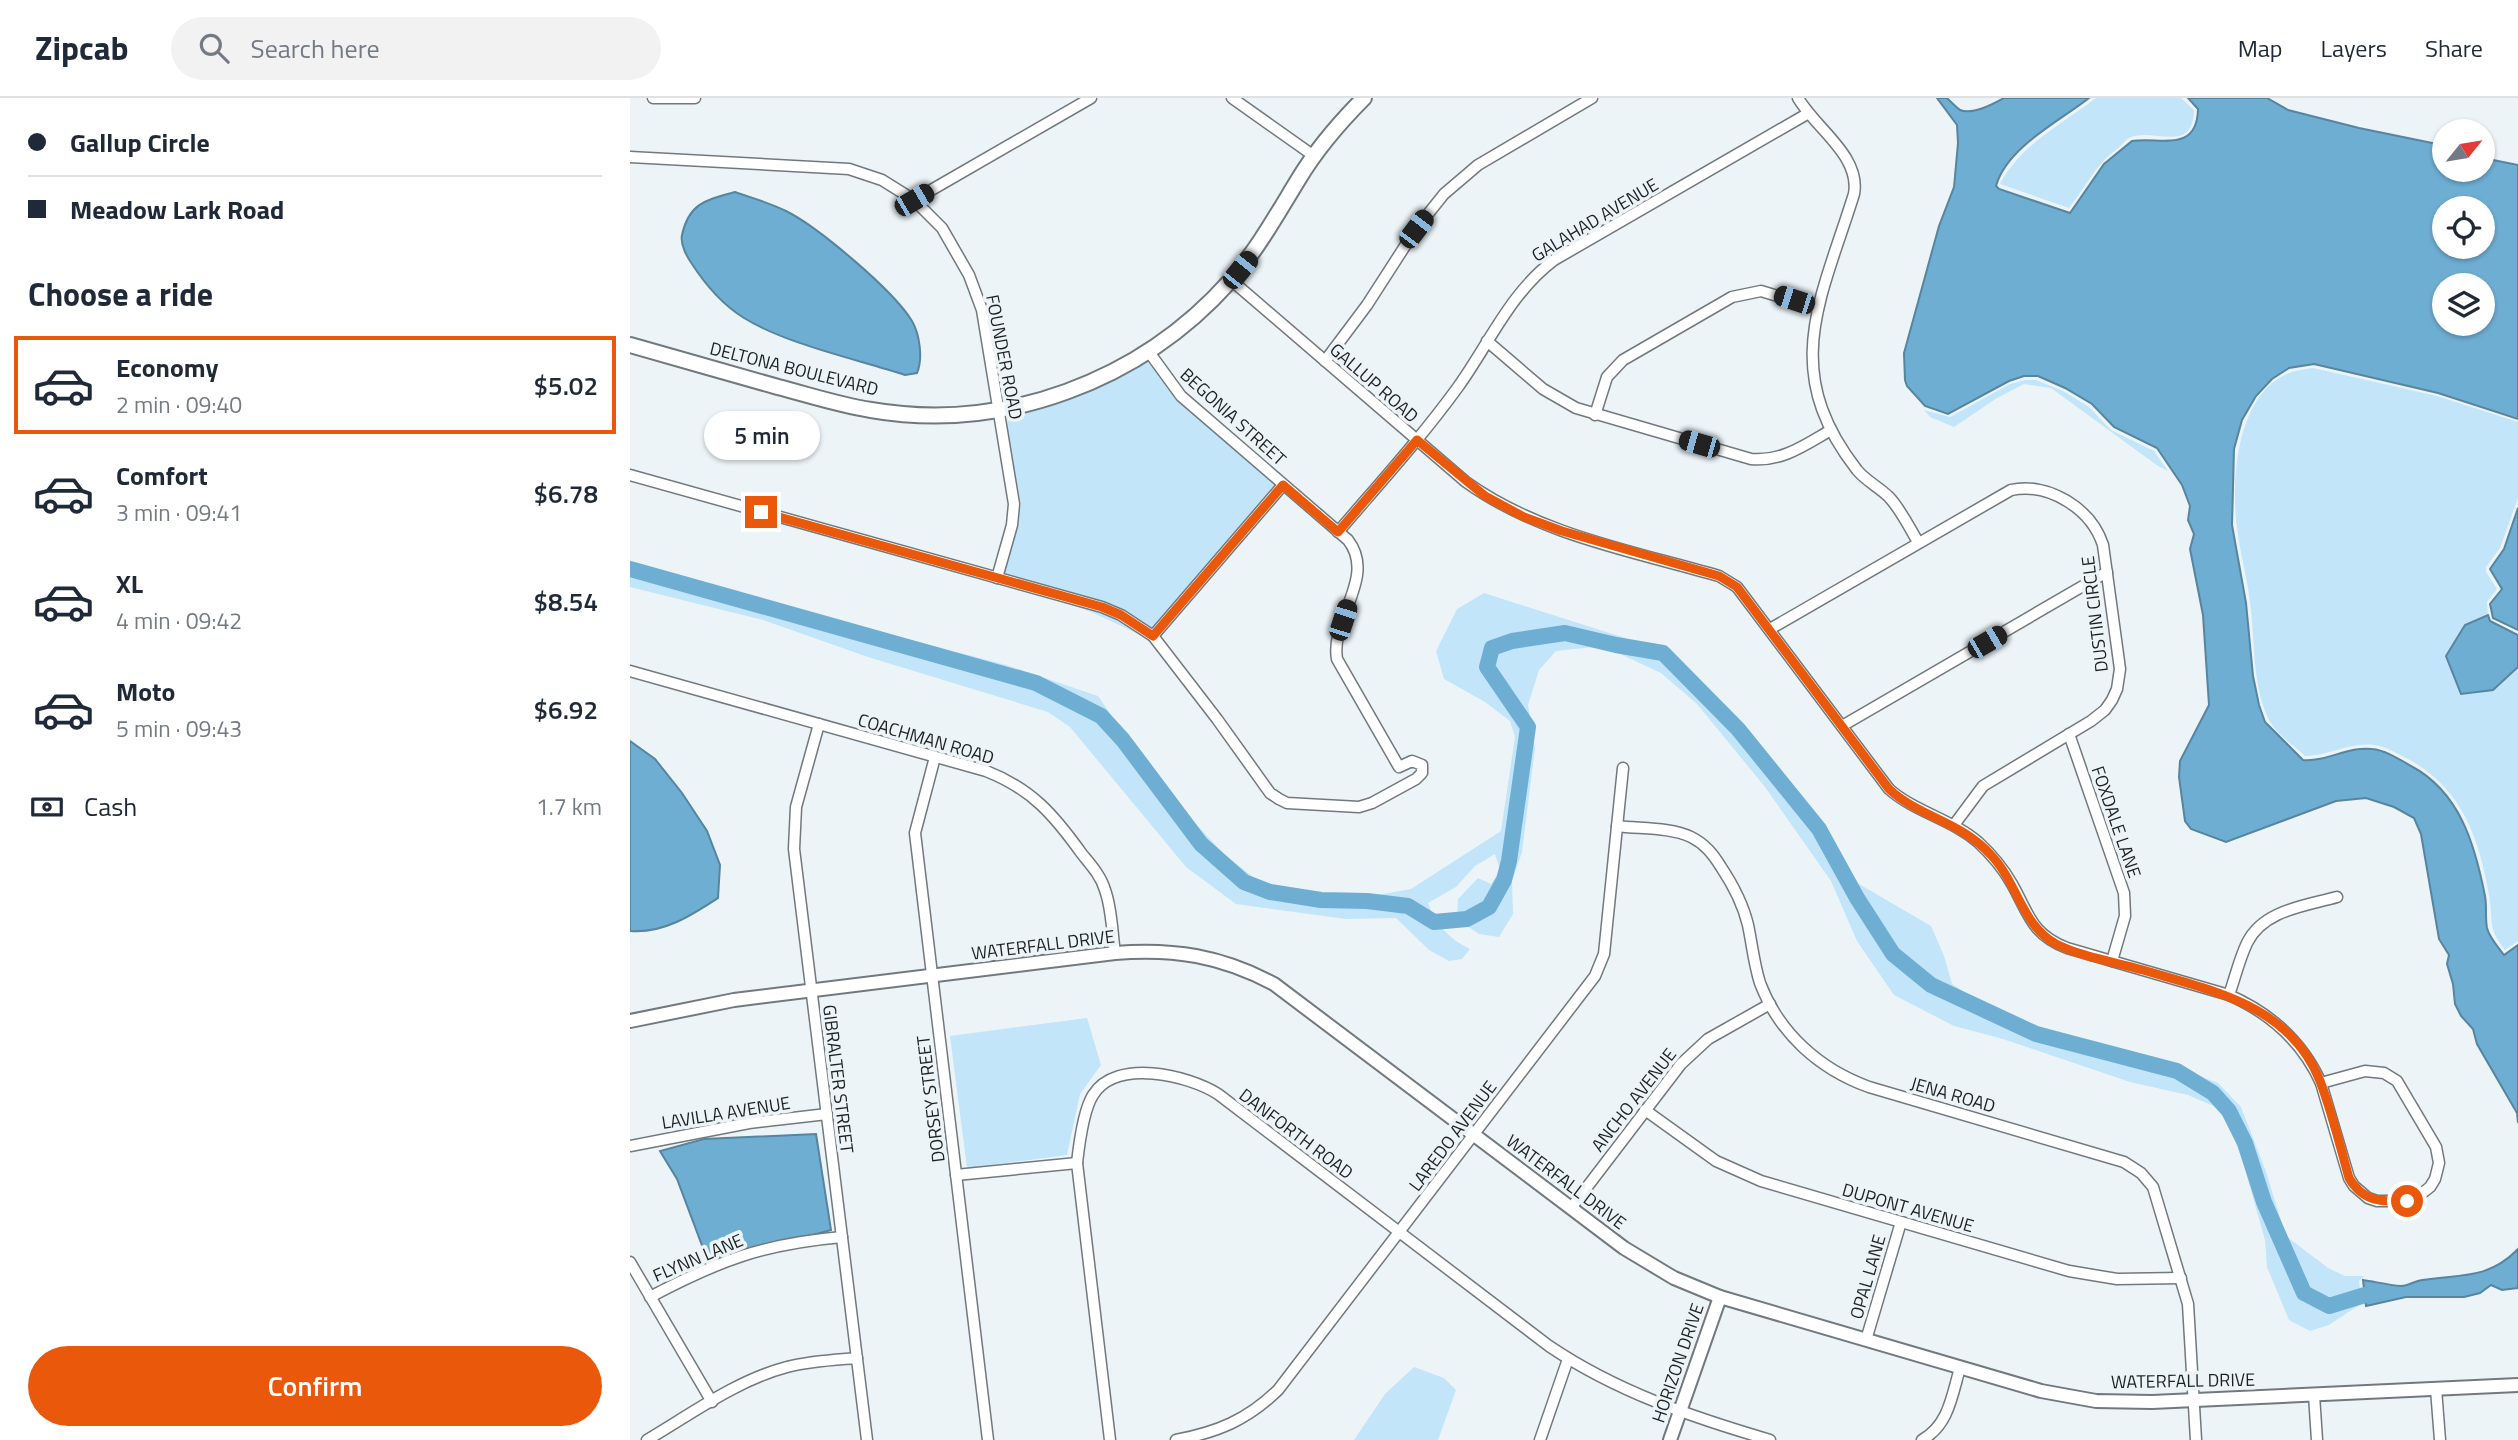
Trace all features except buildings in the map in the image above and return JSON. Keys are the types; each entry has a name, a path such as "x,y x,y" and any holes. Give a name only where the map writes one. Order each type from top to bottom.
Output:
{"main road":[{"name":"DELTONA BOULEVARD","path":"630,345 871,410 927,416 999,410 1081,387 1149,352 1192,319 1231,280 1267,233 1314,156 1364,98"}],"street":[{"path":"653,98 695,98"},
{"path":"914,200 1091,98"},
{"path":"1232,98 1314,156"},
{"path":"1325,361 1367,305 1416,229 1444,194 1489,158 1592,98"},
{"path":"1798,98 1807,114 1848,160 1855,177 1854,194 1818,308 1811,342 1816,393 1831,430 1857,470 1892,500 1918,542"},
{"name":"GALAHAD AVENUE","path":"1338,532 1453,394 1527,282 1554,260 1807,114"},
{"name":"FOUNDER ROAD","path":"630,157 841,167 882,180 914,200 942,228 965,268 982,310 1014,504 1012,525 997,578"},
{"name":"GALLUP ROAD","path":"1231,280 1485,496 1524,517 1562,531 1727,580 1743,593 1889,789 1898,797 1954,825 1992,856 2013,884 2026,914 2040,932 2057,944 2228,995 2260,1011 2284,1029 2306,1056 2321,1083 2349,1178 2360,1193 2377,1201 2407,1201 2424,1194 2438,1170 2438,1154 2398,1081 2384,1073 2365,1071 2321,1083"},
{"path":"1595,415 1607,377 1623,360 1732,297 1761,291 1818,308"},
{"path":"1487,341 1543,389 1576,408 1751,459 1785,456 1831,430"},
{"name":"BEGONIA STREET","path":"1149,352 1181,396 1348,540 1355,552 1358,570 1336,641 1337,659 1399,767 1412,761 1422,765 1422,773 1372,803 1359,807 1287,803 1270,793 1153,636"},
{"path":"630,475 1102,607 1121,615 1153,636 1283,485"},
{"name":"DUSTIN CIRCLE","path":"1770,629 2002,493 2032,488 2054,494 2089,518 2100,536 2120,669 2112,700 2105,710 1983,786 1954,825"},
{"path":"1842,726 2107,572"},
{"name":"COACHMAN ROAD","path":"630,671 1004,778 1034,797 1058,821 1105,888 1115,954"},
{"name":"GIBRALTER STREET","path":"819,724 800,787 794,826 796,869 867,1440"},
{"name":"FOXDALE LANE","path":"2069,734 2124,893 2124,916 2112,961"},
{"name":"DORSEY STREET","path":"935,757 915,833 988,1440"},
{"name":"LAREDO AVENUE","path":"1176,1440 1232,1424 1263,1404 1290,1376 1595,976 1604,954 1623,768"},
{"name":"JENA ROAD","path":"1617,827 1689,836 1713,854 1729,878 1743,908 1755,966 1770,1004 1792,1036 1819,1062 1851,1081 2132,1166 2148,1180 2158,1198 2181,1278 2190,1323 2196,1440"},
{"path":"2228,995 2246,945 2260,926 2280,914 2337,897"},
{"name":"WATERFALL DRIVE","path":"630,1021 734,1000 1142,951 1191,953 1253,973 1293,997 1649,1264 1674,1278 1720,1297 2041,1391 2076,1398 2124,1402 2194,1400 2518,1385"},
{"name":"ANCHO AVENUE","path":"1571,1208 1645,1110 1694,1051 1724,1029 1770,1004"},
{"name":"DANFORTH ROAD","path":"1110,1440 1077,1163 1090,1102 1100,1087 1122,1076 1149,1073 1180,1076 1218,1094 1568,1359 1626,1391 1680,1412 1770,1440"},
{"name":"DUPONT AVENUE","path":"1645,1110 1696,1149 1739,1173 2092,1276 2117,1279 2181,1278"},
{"name":"LAVILLA AVENUE","path":"630,1146 726,1127 827,1114"},
{"path":"956,1175 1077,1163"},
{"name":"OPAL LANE","path":"1866,1340 1901,1222"},
{"name":"FLYNN LANE","path":"650,1297 697,1272 748,1253 801,1241 842,1237"},
{"path":"630,1262 712,1402"},
{"name":"HORIZON DRIVE","path":"1670,1440 1720,1297"},
{"path":"647,1440 744,1383 785,1367 857,1358"},
{"path":"1540,1440 1568,1359"},
{"path":"1922,1440 1932,1435 1944,1421 1960,1368"},
{"path":"2435,1389 2440,1440"},
{"path":"2314,1395 2317,1440"}],"shaded area":[{"path":"2096,98 2181,98 2194,110 2192,124 2187,132 2179,136 2138,135 2128,139 2103,162 2069,208 2000,184 2030,146"},
{"path":"1150,356 1219,434 1289,483 1152,640 1089,611 997,580 1021,505 1009,445 1007,413"},
{"path":"2313,368 2437,396 2518,422 2518,498 2500,548 2486,567 2486,572 2497,589 2487,602 2488,615 2465,625 2493,690 2518,667 2518,941 2505,950 2493,929 2485,874 2473,835 2455,800 2442,784 2408,759 2378,746 2357,745 2305,756 2275,729 2263,705 2257,676 2249,593 2237,528 2237,463 2248,417 2259,398 2273,382 2292,372"},
{"path":"2036,380 2063,391 2089,407 2111,430 2154,451 2168,471 2051,388 2024,384 1997,398 1954,427 1930,417 1924,410 1950,417 2010,384"},
{"path":"630,566 1006,665 1098,696 1161,787 1224,854 1268,889 1344,901 1411,889 1501,831 1515,737 1510,721 1485,702 1444,679 1436,651 1457,609 1484,593 1672,653 1699,679 1854,881 1931,926 1952,984 1997,1014 2153,1059 2218,1083 2241,1107 2265,1169 2286,1236 2328,1268 2345,1276 2364,1276 2359,1281 2362,1303 2329,1325 2310,1331 2289,1320 2267,1267 2265,1240 2225,1111 2188,1095 2130,1082 2003,1039 1954,1026 1894,995 1857,941 1831,881 1765,787 1697,704 1661,673 1603,646 1556,651 1539,670 1528,705 1535,748 1522,852 1512,881 1513,914 1499,937 1479,934 1457,919 1458,899 1478,878 1491,884 1500,870 1495,854 1475,866 1456,887 1428,903 1444,930 1470,949 1462,959 1449,961 1429,950 1396,918 1346,919 1236,904 1186,867 1070,727 1048,712 868,657 763,620 630,587"},
{"path":"1087,1018 1101,1065 1080,1094 1067,1155 967,1168 950,1036"},
{"path":"1414,1367 1444,1378 1456,1390 1438,1440 1354,1440 1385,1394"}],"water":[{"path":"1937,98 1947,98 1960,110 1971,111 2004,98 2089,98 2023,147 2002,172 1996,186 2070,213 2104,164 2132,141 2176,140 2191,132 2196,123 2198,109 2188,98 2267,98 2288,110 2432,143 2432,182 2496,182 2496,161 2518,165 2518,419 2438,393 2314,364 2289,368 2272,379 2256,396 2242,420 2234,449 2232,525 2246,603 2253,676 2265,722 2303,760 2321,759 2363,749 2392,755 2428,777 2442,790 2463,822 2481,877 2488,931 2504,955 2518,945 2518,1123 2517,1113 2477,1044 2473,1029 2461,1016 2455,1004 2447,964 2449,955 2439,939 2421,834 2414,818 2394,807 2366,798 2336,801 2226,842 2191,829 2185,821 2179,777 2180,761 2209,705 2203,615 2190,549 2194,534 2188,520 2190,506 2182,485 2157,448 2114,427 2092,404 2038,376 2024,376 2009,381 1948,414 1925,406 1907,386 1904,353 1939,226 1954,187 1957,125"},
{"path":"735,192 800,219 854,260 889,293 915,327 920,354 917,373 905,375 780,336 744,318 722,300 690,261 683,246 682,235 689,216 700,204"},
{"path":"2518,508 2518,630 2493,618 2490,604 2502,589 2490,569 2504,549"},
{"path":"2488,615 2490,621 2518,635 2518,667 2493,690 2461,694 2446,656 2465,625"},
{"path":"630,741 655,759 682,793 707,831 720,865 718,898 677,922 654,930 630,931"},
{"path":"816,1134 831,1230 709,1264 677,1179 660,1151 704,1139"},
{"path":"2518,1249 2518,1288 2502,1290 2491,1285 2480,1293 2464,1297 2406,1297 2366,1306 2363,1280 2401,1286 2422,1280 2473,1274 2496,1266"}],"waterway":[{"path":"630,569 1036,683 1101,716 1123,740 1201,844 1244,882 1270,892 1321,900 1367,901 1408,906 1434,922 1467,919 1489,907 1504,880 1509,861 1528,727 1487,667 1492,648 1512,641 1565,633 1663,653 1738,729 1819,829 1857,898 1893,954 1931,985 2036,1034 2177,1071 2213,1093 2229,1111 2245,1143 2264,1202 2304,1293 2329,1306 2365,1295"}],"route":[{"path":"761,512 1102,607 1121,615 1153,636 1283,485 1338,532 1417,440 1485,496 1524,517 1562,531 1719,576 1737,587 1889,789 1906,802 1954,825 1979,843 2004,870 2026,914 2040,932 2067,948 2228,995 2273,1020 2297,1043 2317,1074 2349,1178 2354,1186 2360,1193 2377,1201 2407,1201"}]}
